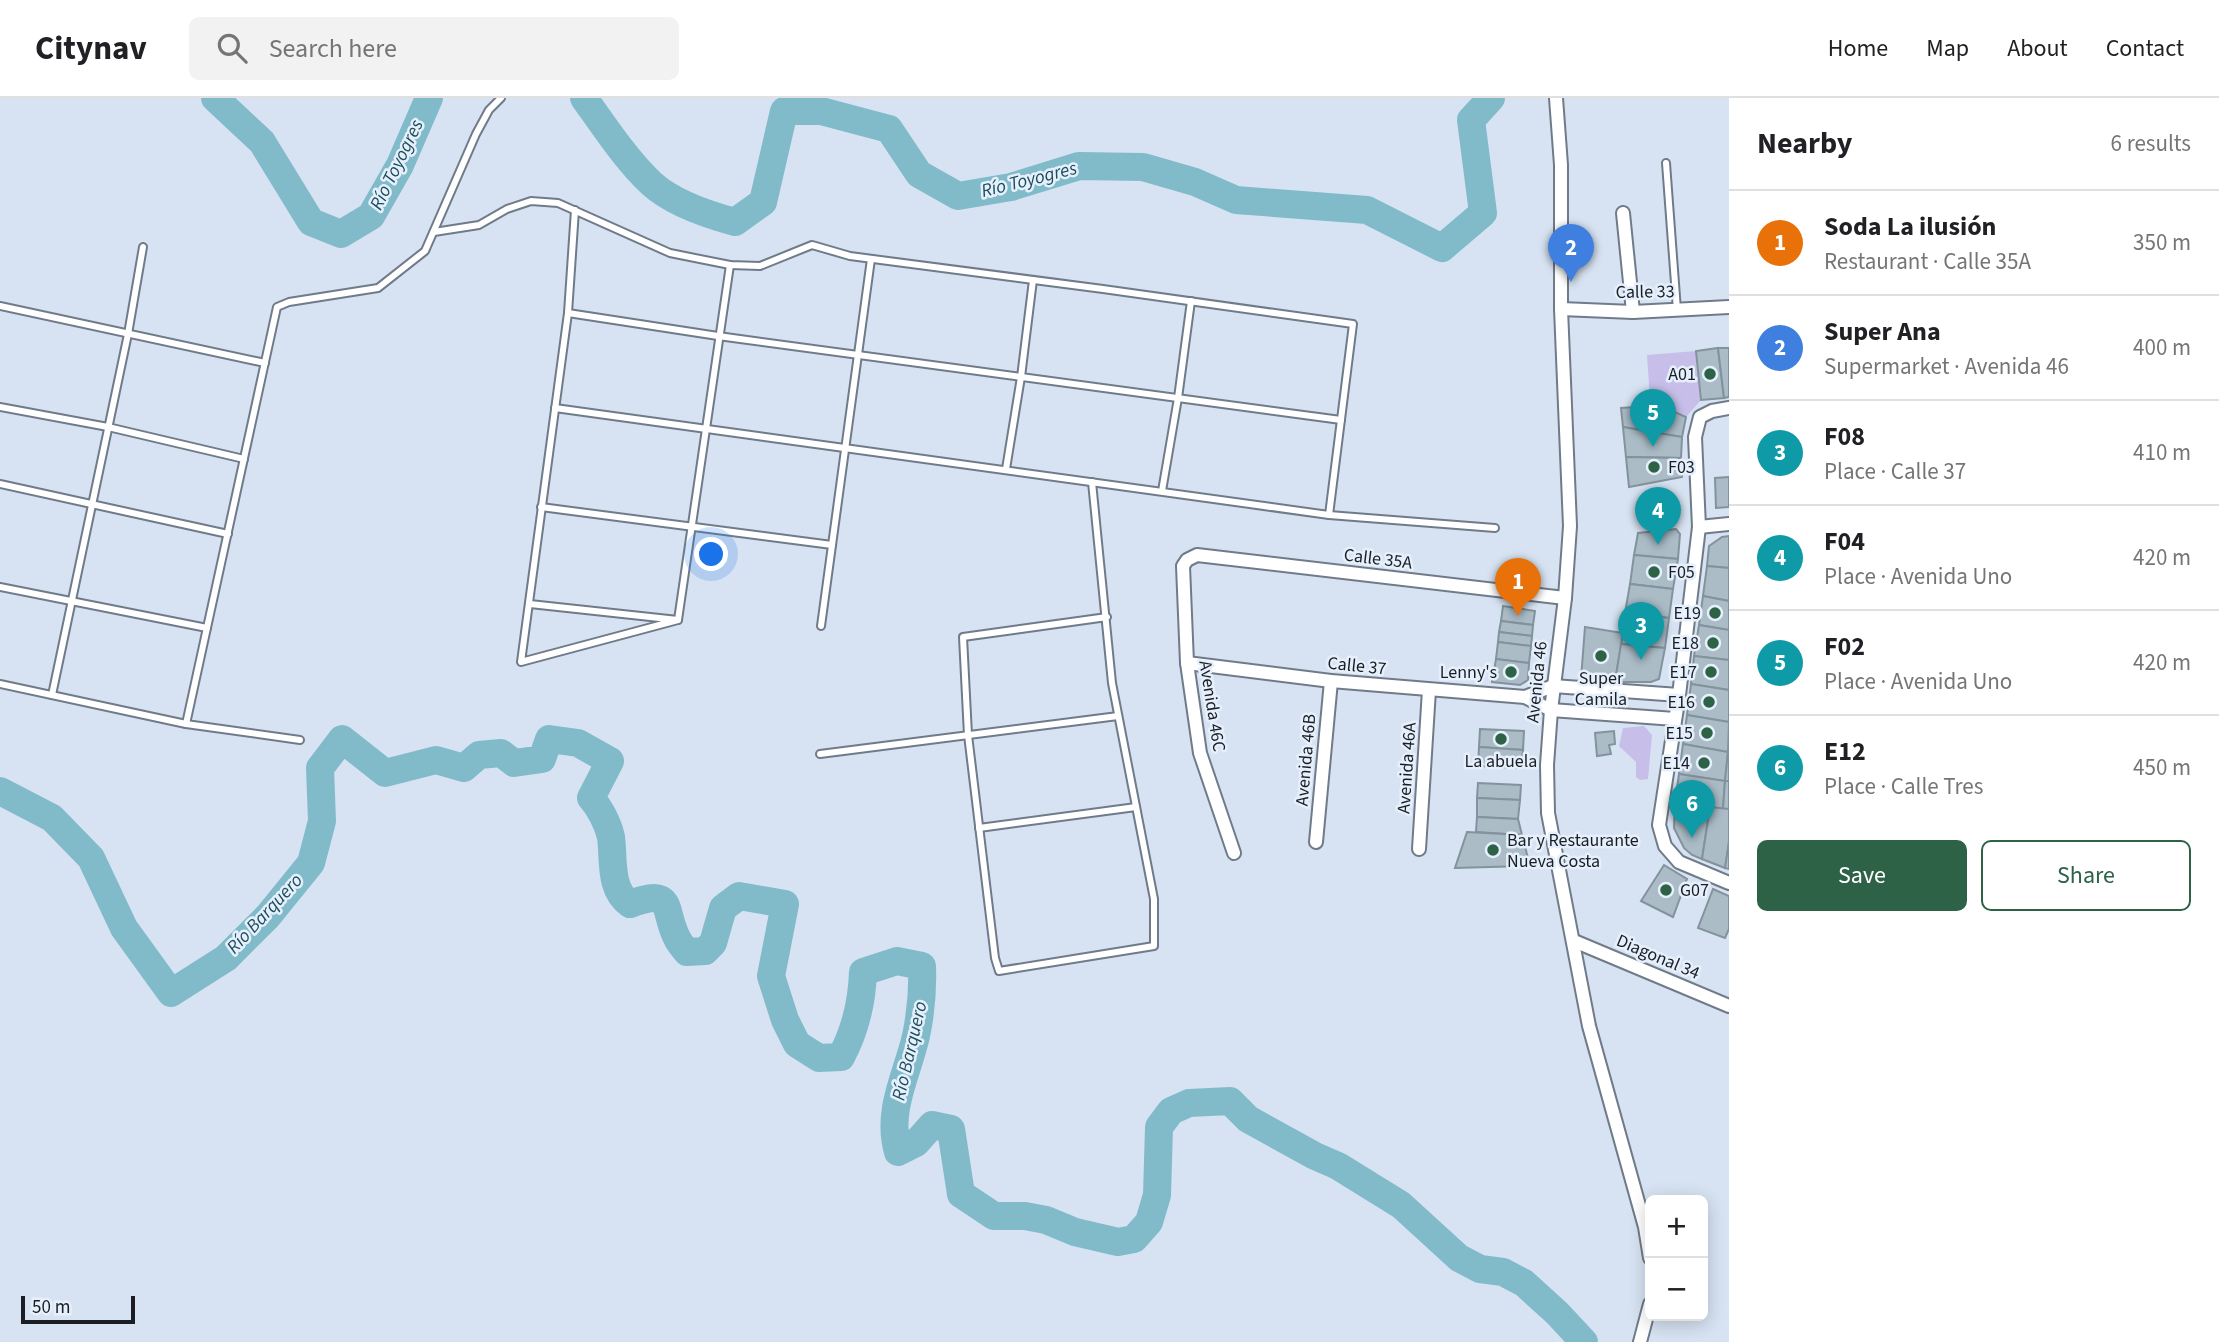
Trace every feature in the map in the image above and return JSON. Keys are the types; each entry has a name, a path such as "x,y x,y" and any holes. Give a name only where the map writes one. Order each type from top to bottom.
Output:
{"street":[{"name":"Avenida 46","path":"1556,98 1561,165 1561,309 1570,526 1565,598 1551,710 1547,765 1548,813 1589,1026 1645,1227"},
{"path":"1623,213 1633,312"},
{"name":"Calle 33","path":"1561,309 1633,312 1729,307"},
{"path":"1729,408 1712,411 1700,417 1695,437 1699,527 1679,695 1659,825 1665,846 1679,862 1729,883"},
{"path":"1699,527 1729,524"},
{"name":"Calle 35A","path":"1187,560 1198,555 1565,598"},
{"name":"Avenida 46C","path":"1187,560 1183,566 1187,663 1200,753 1234,853"},
{"name":"Calle 37","path":"1187,663 1331,681 1525,697 1551,710 1675,719"},
{"name":"Avenida 46B","path":"1316,842 1331,681"},
{"name":"Calle 37","path":"1525,697 1553,686 1679,695"},
{"name":"Avenida 46A","path":"1419,849 1429,690"},
{"name":"Diagonal 34","path":"1574,941 1729,1006"},
{"path":"1640,1342 1646,1321"}],"lane":[{"path":"186,724 278,307 289,302 378,288 425,251 476,134 489,110 501,98"},
{"path":"1666,163 1678,310"},
{"path":"434,232 479,225 507,209 531,201 558,202 670,253 730,265 760,266 812,245 850,256 1353,324 1329,515"},
{"path":"575,210 568,313 521,662 678,620"},
{"path":"52,695 128,334 143,247"},
{"path":"821,626 871,259"},
{"path":"678,620 730,265"},
{"path":"1006,469 1033,279"},
{"path":"1162,491 1191,301"},
{"path":"0,306 265,363"},
{"path":"568,313 718,336 1341,420"},
{"path":"0,407 108,427 244,460"},
{"path":"555,408 1329,515 1495,528"},
{"path":"1092,482 1107,617 1112,683 1154,900 1154,946 999,971 995,958 968,735 964,637 1107,617"},
{"path":"0,484 228,534"},
{"path":"541,507 832,545"},
{"path":"0,587 207,628"},
{"path":"530,604 678,620"},
{"path":"0,684 186,724 300,740"},
{"path":"820,754 1118,716"},
{"path":"979,828 1136,807"}],"shaded area":[{"path":"1696,351 1701,400 1686,417 1650,401 1647,355"},
{"path":"1644,726 1652,735 1648,779 1640,780 1636,777 1636,762 1619,746 1623,728"}],"building":[{"name":"A01","path":"1718,348 1724,398 1701,400 1696,351"},
{"path":"1718,348 1729,348 1729,397 1724,398"},
{"path":"1650,401 1686,417 1682,437 1623,427 1621,408 1650,406"},
{"path":"1623,427 1682,437 1681,458 1626,457"},
{"name":"F03","path":"1626,457 1681,458 1682,477 1629,487"},
{"path":"1729,477 1729,507 1716,508 1715,478"},
{"path":"1676,529 1680,534 1678,559 1634,555 1638,533"},
{"path":"1729,536 1729,568 1707,566 1709,546 1722,537"},
{"name":"F05","path":"1634,555 1678,559 1673,589 1630,584"},
{"path":"1707,566 1729,568 1729,601 1703,596"},
{"path":"1630,584 1673,589 1669,618 1625,613"},
{"name":"E19","path":"1703,596 1729,601 1729,630 1699,625"},
{"path":"1503,606 1535,611 1533,625 1501,621"},
{"path":"1625,613 1669,618 1665,648 1621,644"},
{"path":"1501,621 1533,625 1532,636 1499,632"},
{"name":"E18","path":"1699,625 1729,630 1729,660 1694,656"},
{"name":"Super Camila","path":"1585,627 1623,633 1615,682 1581,679"},
{"path":"1499,632 1532,636 1531,646 1498,642"},
{"path":"1498,642 1531,646 1529,663 1496,659"},
{"path":"1621,644 1665,648 1659,679 1651,682 1615,682"},
{"name":"E17","path":"1694,656 1729,660 1729,690 1691,684"},
{"name":"Lenny's","path":"1496,659 1529,663 1528,680 1520,685 1492,682"},
{"name":"E16","path":"1691,684 1729,690 1729,722 1687,715"},
{"path":"1604,692 1617,694 1615,712 1602,711"},
{"name":"E15","path":"1687,715 1729,722 1728,752 1683,744"},
{"name":"La abuela","path":"1480,729 1524,731 1523,750 1479,747"},
{"path":"1614,731 1615,744 1609,745 1611,754 1597,756 1595,733"},
{"name":"E14","path":"1683,744 1728,752 1725,781 1679,774"},
{"path":"1479,747 1523,750 1521,768 1478,766"},
{"path":"1728,752 1729,781 1725,781"},
{"path":"1679,774 1725,781 1723,809 1675,802"},
{"path":"1725,781 1729,781 1729,809 1723,809"},
{"path":"1478,783 1521,785 1520,800 1477,798"},
{"path":"1477,798 1520,800 1518,819 1477,817"},
{"path":"1675,802 1710,807 1702,859 1684,848 1674,828"},
{"path":"1710,807 1729,809 1729,842 1725,868 1702,859"},
{"path":"1477,817 1518,819 1522,835 1476,832"},
{"name":"Bar y Restaurante Nueva Costa","path":"1467,832 1522,835 1530,866 1455,868"},
{"path":"1729,842 1729,869 1725,868"},
{"name":"G07","path":"1664,865 1687,879 1673,917 1641,901"},
{"path":"1713,889 1729,896 1729,929 1725,938 1698,928"}],"waterway":[{"name":"Río Toyogres","path":"215,98 262,142 311,222 341,234 371,216 400,165 429,98"},
{"name":"Río Toyogres","path":"584,98 625,154 652,184 681,203 735,222 763,202 784,111 821,111 889,129 919,174 958,196 1011,187 1079,166 1143,167 1195,182 1236,200 1367,210 1442,248 1483,213 1471,120 1491,98"},
{"name":"Río Barquero","path":"0,791 52,818 91,858 124,928 171,993 226,958 268,916 311,863 322,821 320,768 342,739 385,773 436,760 464,768 479,755 501,753 514,763 542,759 549,739 578,743 610,761 591,798 610,832 614,874 623,898 630,904 645,899 661,900 668,910 678,940 687,952 705,951 713,943 723,908 739,896 785,904 771,976 785,1020 797,1044 819,1058 841,1057 857,1016 863,972 897,961 922,966 918,1027 899,1093 894,1122 898,1152 916,1143 932,1125 951,1129 961,1194 994,1216 1025,1216 1046,1220 1075,1232 1118,1242 1134,1239 1149,1222 1157,1195 1159,1127 1171,1111 1189,1103 1230,1101 1248,1119 1338,1166 1401,1205 1459,1258 1480,1269 1503,1272 1524,1283 1584,1342"}],"place":[{"name":"Super Ana","path":"1571,282"},
{"name":"A01","path":"1710,374"},
{"name":"F02","path":"1653,447"},
{"name":"F03","path":"1654,467"},
{"name":"F04","path":"1658,545"},
{"name":"F05","path":"1654,572"},
{"name":"E19","path":"1715,613"},
{"name":"Soda La ilusión","path":"1518,616"},
{"name":"E18","path":"1713,643"},
{"name":"Super Camila","path":"1601,656"},
{"name":"F08","path":"1641,660"},
{"name":"Lenny's","path":"1511,672"},
{"name":"E17","path":"1711,672"},
{"name":"E16","path":"1709,702"},
{"name":"E15","path":"1707,733"},
{"name":"La abuela","path":"1501,739"},
{"name":"E14","path":"1704,763"},
{"name":"E12","path":"1692,838"},
{"name":"Bar y Restaurante Nueva Costa","path":"1493,850"},
{"name":"G07","path":"1666,890"}]}
